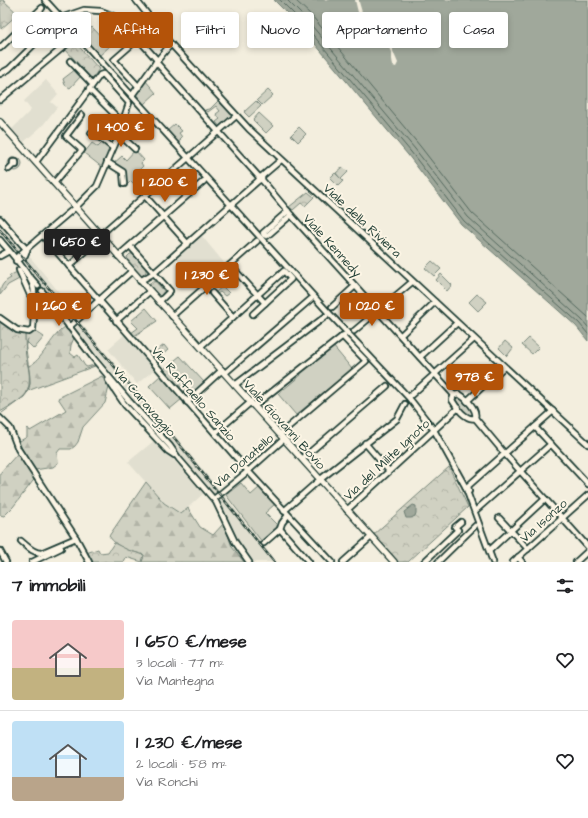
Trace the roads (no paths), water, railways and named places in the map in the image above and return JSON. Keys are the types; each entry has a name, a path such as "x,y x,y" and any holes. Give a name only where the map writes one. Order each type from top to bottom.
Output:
{"main road":[{"name":"Viale Giovanni Bovio","path":"1,124 54,182 140,281 224,371 394,562"}],"street":[{"path":"45,0 53,12"},
{"name":"Viale della Riviera","path":"136,0 146,12"},
{"path":"0,48 42,8"},
{"name":"Viale Kennedy","path":"79,12 84,10 104,12"},
{"name":"Viale della Riviera","path":"173,45 236,116 280,160 588,444"},
{"path":"0,74 9,69 30,48"},
{"path":"0,100 62,48"},
{"path":"85,48 231,205 344,334 409,398 434,430 465,486 494,562"},
{"path":"128,48 114,60 138,87"},
{"name":"Viale Kennedy","path":"145,48 289,213 454,394"},
{"path":"133,94 156,61 168,48"},
{"path":"70,61 92,84"},
{"path":"17,259 76,207 97,186 113,148 129,103 101,73 36,162"},
{"path":"89,89 122,122"},
{"path":"54,182 82,150 66,136 82,116"},
{"path":"69,266 145,196 236,116"},
{"path":"91,133 102,139 113,148"},
{"path":"118,134 135,149"},
{"path":"140,281 154,273 188,244 280,160"},
{"path":"107,162 123,172 124,184"},
{"path":"118,256 204,181"},
{"path":"145,196 188,244"},
{"path":"289,213 267,236 264,235 263,233 289,213"},
{"path":"0,219 27,250"},
{"name":"Via Raffaello Sanzio","path":"43,236 248,471 332,562"},
{"path":"0,240 17,259 36,292 34,301 33,328 30,332 17,330 0,318"},
{"path":"172,316 257,241"},
{"path":"130,246 170,292 159,302"},
{"path":"0,256 9,251"},
{"path":"230,265 265,304"},
{"path":"19,270 36,292"},
{"path":"69,327 132,271"},
{"path":"201,346 284,271 291,279 253,314"},
{"path":"354,331 412,282"},
{"path":"332,307 355,286"},
{"path":"116,320 150,291"},
{"name":"Via Caravaggio","path":"36,292 48,300 94,359 214,499 235,542 249,562"},
{"path":"212,292 233,317"},
{"path":"187,402 311,299"},
{"path":"401,335 435,302"},
{"path":"235,385 326,316"},
{"path":"420,357 457,323"},
{"path":"215,433 344,334"},
{"name":"Via Donatello","path":"214,499 248,471 282,436 366,361 344,334"},
{"path":"410,396 474,339"},
{"path":"467,401 504,367"},
{"path":"302,459 387,386"},
{"path":"475,418 467,418 458,408 452,400 454,394 459,394 467,401 475,411 475,418 588,547"},
{"path":"284,511 320,479 397,418 405,404"},
{"name":"Via del Milite Ignoto","path":"347,510 458,408"},
{"path":"494,562 475,511 468,487 553,411"},
{"path":"0,418 8,426 18,449 77,539 89,562"},
{"path":"535,427 588,484"},
{"path":"365,443 389,471"},
{"path":"475,511 551,444"},
{"name":"Via Isonzo","path":"513,562 588,495"},
{"path":"490,550 545,499"},
{"path":"264,543 280,529 282,523 288,515"},
{"path":"499,518 528,549"},
{"path":"424,562 458,530 456,527 461,522"},
{"path":"438,562 475,526"},
{"path":"280,529 309,562"},
{"path":"343,562 371,537"},
{"path":"21,541 33,551 41,553 77,539"},
{"path":"32,562 77,539"},
{"path":"0,551 6,562"},
{"path":"576,562 588,551"},
{"path":"443,558 446,562"},
{"path":"518,558 522,562"}],"water":[{"path":"274,0 588,0 588,341 576,326 461,224 408,155 314,43 314,12 286,12"},
{"path":"413,505 416,506 415,516 406,518 404,512"}],"waterway":[{"path":"2,413 24,397 28,390 30,375 25,352 28,339"}],"railway":[{"path":"0,230 176,440 274,562"}]}
